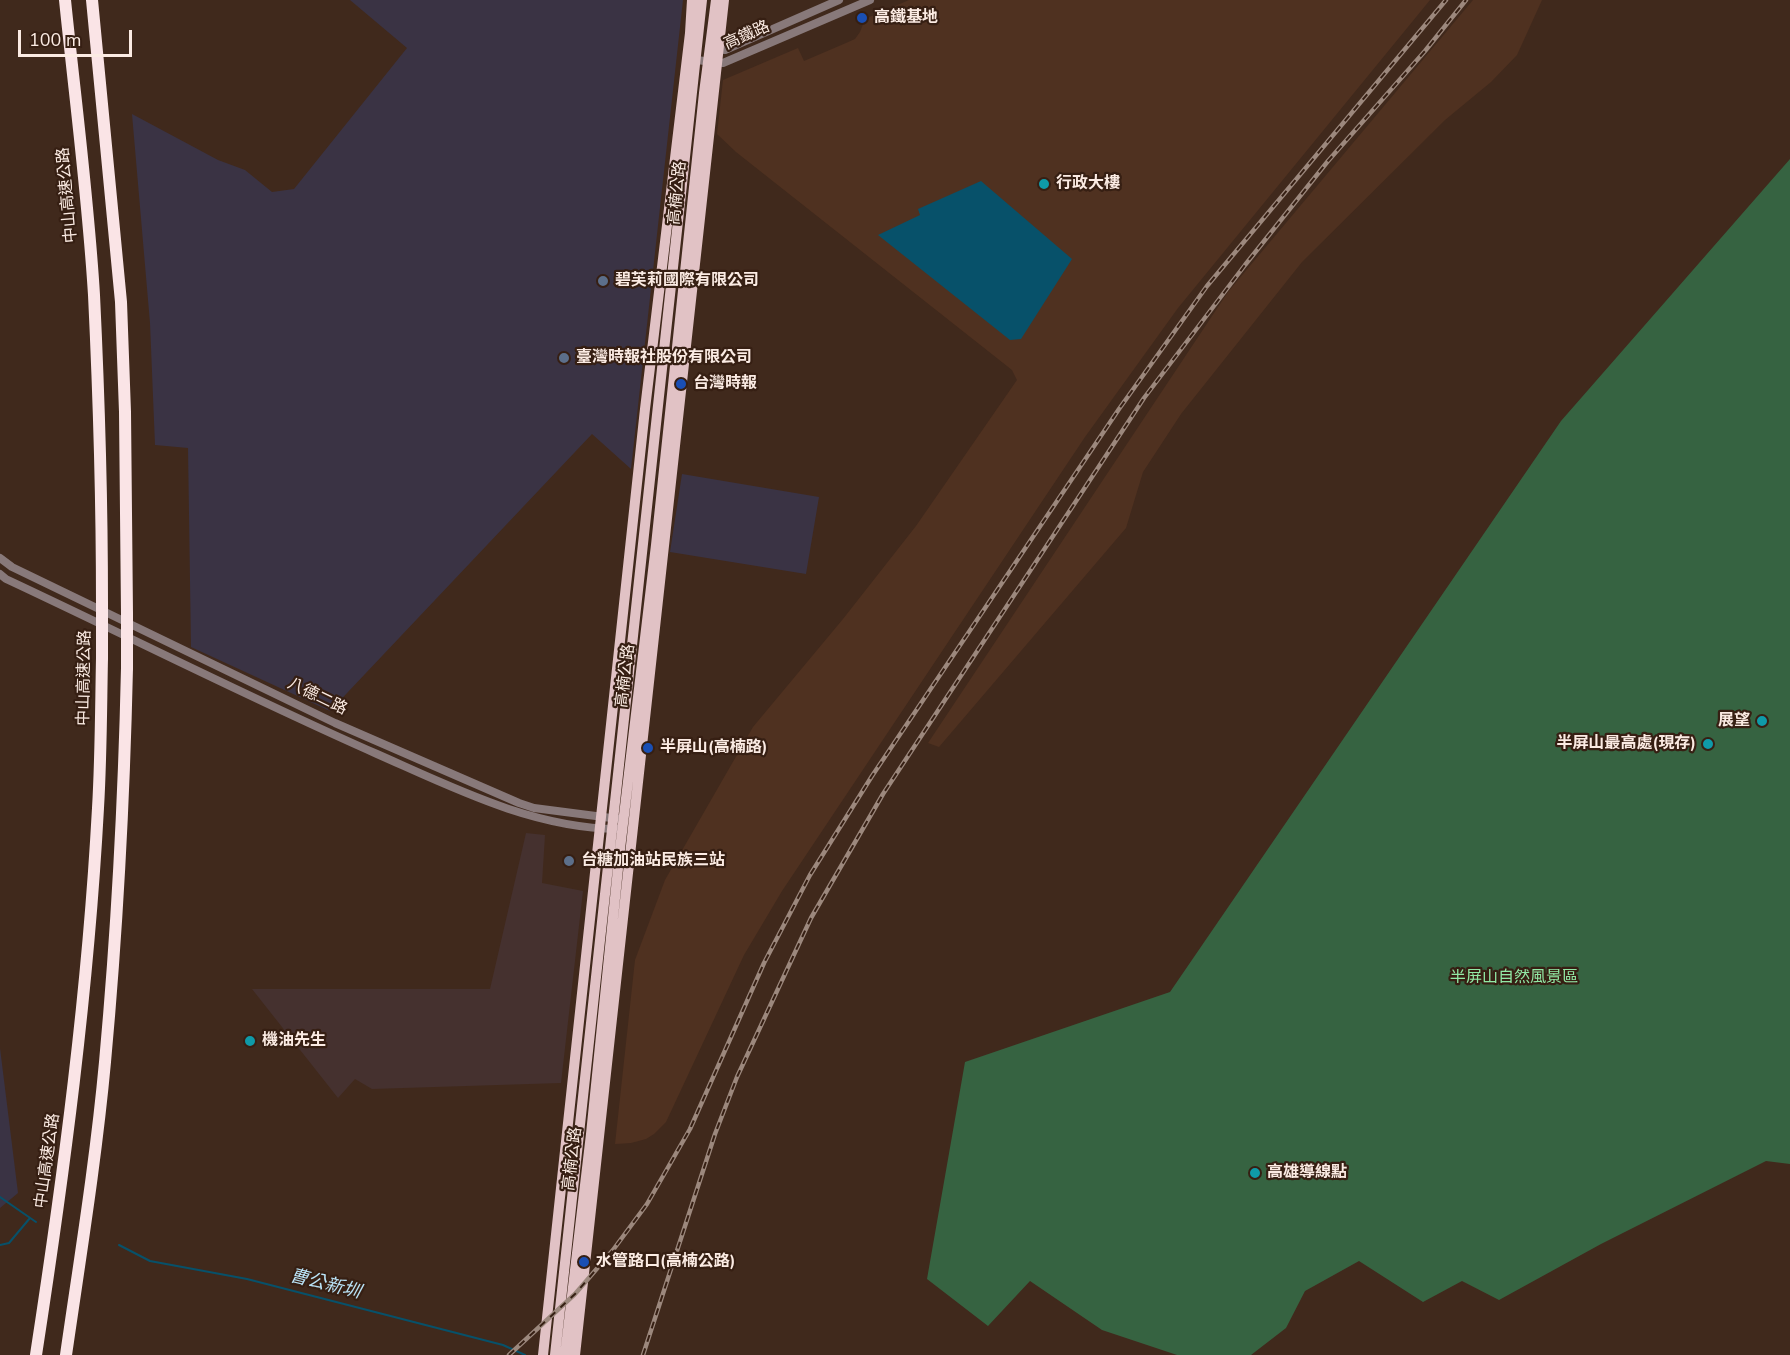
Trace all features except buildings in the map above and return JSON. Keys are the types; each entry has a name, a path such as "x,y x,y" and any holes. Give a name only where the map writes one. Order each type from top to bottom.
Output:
{"highway":[{"name":"中山高速公路","path":"36,1355 78,1059 98,806 102,657 102,498 94,293 65,0"},
{"path":"66,1355 92,1181 105,1063 124,806 128,668 125,412 120,302 92,0"}],"main road":[{"name":"高楠公路","path":"575,1355 694,53 692,0"},
{"name":"高楠公路","path":"543,1355 646,401 702,0"},
{"name":"高楠公路","path":"714,49 716,0"},
{"name":"高楠公路","path":"565,1355 712,62 724,0"},
{"name":"高楠公路","path":"555,1355 590,1023 624,824"}],"street":[{"name":"高鐵路","path":"694,53 714,49 725,50 839,0"},
{"name":"高鐵路","path":"694,53 712,62 723,63 870,0"},
{"path":"817,10 818,22"},
{"name":"八德二路","path":"0,558 12,567 405,754 519,803 600,823"},
{"name":"八德二路","path":"0,574 6,579 321,729 498,806 532,817 624,824"}],"shaded area":[{"path":"350,0 683,0 631,469 592,434 330,711 191,647 188,448 155,445 150,323 132,114 218,160 245,170 272,192 294,189 407,48"},
{"path":"909,0 1430,0 1178,308 1085,437 782,891 744,955 666,1122 646,1139 615,1144 635,960 665,880 753,727 843,619 916,526 1017,380 1012,370 736,152 717,134 723,80 798,48 804,61 846,43 855,39 865,19"},
{"path":"1473,0 1542,0 1517,55 1491,82 1445,120 1302,262 1181,414 1143,472 1126,528 939,747 928,743 1228,292"},
{"path":"682,474 819,497 806,574 670,552"},
{"path":"526,833 545,835 542,883 583,891 561,1083 372,1089 355,1079 338,1098 252,989 490,989"},
{"path":"0,1048 18,1193 0,1208"}],"green space":[{"name":"半屏山自然風景區","path":"1790,159 1790,1164 1766,1161 1601,1244 1499,1300 1462,1281 1423,1302 1359,1261 1305,1291 1286,1328 1251,1355 1177,1355 1102,1330 1030,1281 988,1326 927,1279 965,1062 1170,992 1561,421"}],"water":[{"path":"981,181 1072,259 1021,339 1010,340 878,235 920,215 918,209"}],"waterway":[{"name":"曹公新圳","path":"0,1197 36,1222"},
{"path":"0,1245 9,1243 30,1218"},
{"name":"曹公新圳","path":"119,1245 150,1261 247,1279 503,1345 525,1355"}],"railway":[{"path":"509,1355 575,1294 613,1250 647,1204 690,1129 764,963 810,875 872,776 1119,409 1207,286 1446,0"},
{"path":"643,1355 715,1134 737,1077 811,918 883,794 1144,398 1328,161 1425,51 1466,0"}],"place":[{"name":"高鐵基地","path":"862,18"},
{"name":"行政大樓","path":"1044,184"},
{"name":"碧芙莉國際有限公司","path":"603,281"},
{"name":"臺灣時報社股份有限公司","path":"564,358"},
{"name":"台灣時報","path":"681,384"},
{"name":"展望","path":"1762,721"},
{"name":"半屏山最高處(現存)","path":"1708,744"},
{"name":"半屏山(高楠路)","path":"648,748"},
{"name":"台糖加油站民族三站","path":"569,861"},
{"name":"機油先生","path":"250,1041"},
{"name":"高雄導線點","path":"1255,1173"},
{"name":"水管路口(高楠公路)","path":"584,1262"}]}
